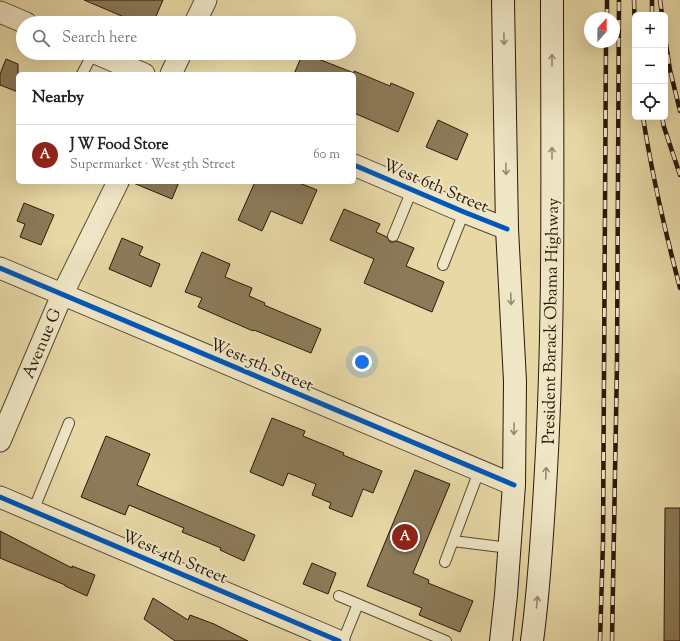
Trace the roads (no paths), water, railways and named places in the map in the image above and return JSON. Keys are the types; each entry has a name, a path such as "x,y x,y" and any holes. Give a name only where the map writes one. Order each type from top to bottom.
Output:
{"main road":[{"name":"President Barack Obama Highway","path":"501,641 514,485 515,381 507,229 503,0"},
{"name":"President Barack Obama Highway","path":"532,641 537,606 543,529 552,349 552,0"}],"street":[{"path":"198,16 206,0"},
{"path":"0,12 16,19"},
{"path":"111,60 139,72"},
{"path":"172,72 178,60"},
{"name":"West 6th Street","path":"356,166 507,229"},
{"name":"Avenue G","path":"0,441 62,295 117,184"},
{"name":"West 5th Street","path":"0,268 514,485"},
{"name":"West 4th Street","path":"0,497 339,641"}],"lane":[{"path":"83,72 90,60"},
{"path":"393,236 412,190"},
{"path":"443,265 464,212"},
{"path":"33,511 70,423"},
{"path":"445,562 479,471"},
{"path":"453,541 509,548"},
{"path":"339,596 446,641"},
{"path":"343,641 358,604"}],"railway":[{"path":"607,0 607,12"},
{"path":"612,641 617,363 619,0"},
{"path":"634,0 634,12"},
{"path":"652,0 652,12"},
{"path":"660,0 662,12"},
{"path":"600,641 603,542 606,48"},
{"path":"667,48 670,70 680,111"},
{"path":"643,120 659,203 680,288"},
{"path":"663,120 680,175"}],"place":[{"name":"J W Food Store","path":"405,537"}]}
